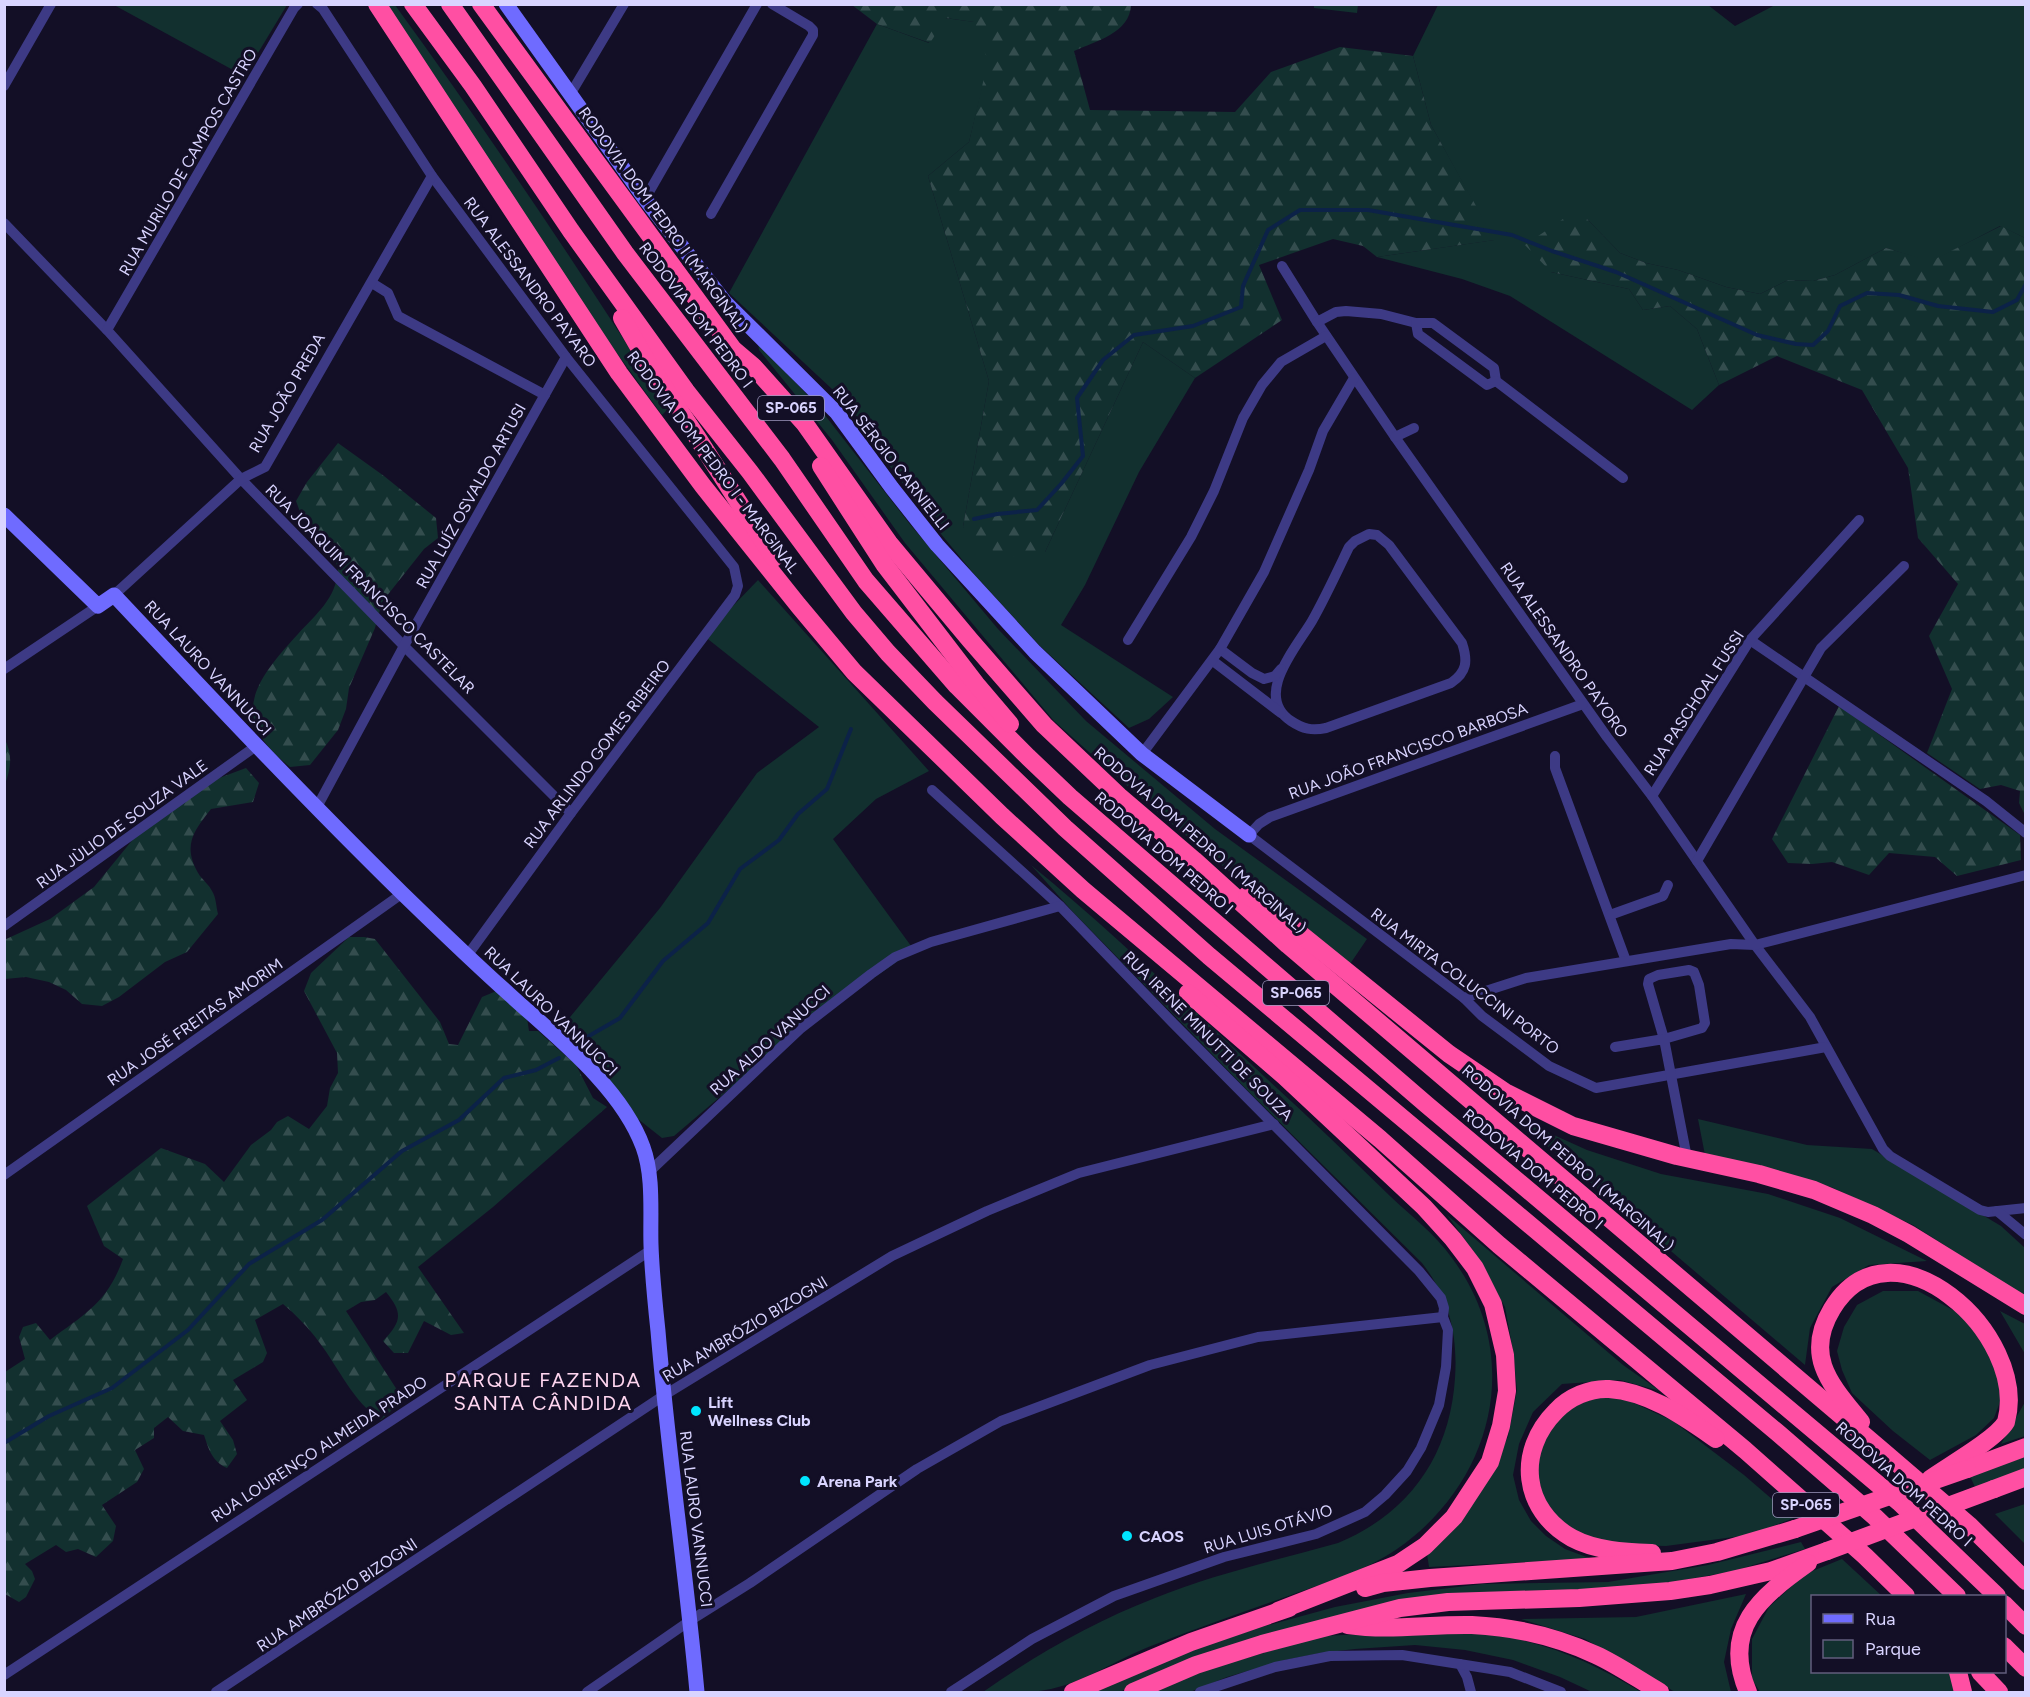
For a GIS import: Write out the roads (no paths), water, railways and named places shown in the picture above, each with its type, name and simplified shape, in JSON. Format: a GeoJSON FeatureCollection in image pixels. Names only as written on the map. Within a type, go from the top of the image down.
{"type":"FeatureCollection","features":[{"type":"Feature","properties":{"kind":"highway","name":"RODOVIA DOM PEDRO I - MARGINAL"},"geometry":{"type":"LineString","coordinates":[[377,4],[619,373],[798,605],[854,672],[994,808],[1083,890]]}},
{"type":"Feature","properties":{"kind":"highway","name":"SP-065"},"geometry":{"type":"LineString","coordinates":[[413,4],[686,391],[750,472],[854,613],[888,653],[987,755],[1209,956],[1778,1433],[1875,1517],[1956,1595]]}},
{"type":"Feature","properties":{"kind":"highway","name":"RODOVIA DOM PEDRO I"},"geometry":{"type":"LineString","coordinates":[[450,4],[632,262],[782,459],[866,581],[957,686],[1070,797],[1427,1105],[1899,1502],[1996,1595]]}},
{"type":"Feature","properties":{"kind":"highway","name":"RODOVIA DOM PEDRO I (MARGINAL)"},"geometry":{"type":"LineString","coordinates":[[481,4],[733,349],[753,366],[805,424],[889,543],[969,640],[1044,725],[1119,796],[1288,945],[1884,1452],[1968,1525],[2025,1581]]}},
{"type":"Feature","properties":{"kind":"highway"},"geometry":{"type":"LineString","coordinates":[[571,231],[648,363],[780,567],[854,672]]}},
{"type":"Feature","properties":{"kind":"highway"},"geometry":{"type":"LineString","coordinates":[[733,349],[807,445],[884,564],[976,684],[1070,797]]}},
{"type":"Feature","properties":{"kind":"highway"},"geometry":{"type":"LineString","coordinates":[[1194,860],[1272,911],[1449,1054],[1505,1092],[1573,1126],[1803,1187],[1873,1215],[1909,1234],[2025,1306]]}},
{"type":"Feature","properties":{"kind":"highway"},"geometry":{"type":"LineString","coordinates":[[1073,1692],[1174,1648],[1278,1611],[1398,1564],[1425,1546],[1454,1517],[1490,1462],[1508,1391],[1505,1355],[1493,1304],[1475,1268],[1424,1207],[1284,1076],[1166,974],[1083,890]]}},
{"type":"Feature","properties":{"kind":"highway","name":"SP-065"},"geometry":{"type":"LineString","coordinates":[[1083,890],[1380,1139],[1516,1260],[1745,1450],[1865,1556],[1905,1595]]}},
{"type":"Feature","properties":{"kind":"highway"},"geometry":{"type":"LineString","coordinates":[[1884,1452],[1828,1379],[1821,1359],[1821,1337],[1826,1319],[1839,1299],[1853,1285],[1871,1275],[1911,1273],[1930,1278],[1947,1287],[1967,1299],[1985,1315],[2012,1350],[2017,1371],[2012,1411],[2005,1425],[1991,1438],[1926,1482]]}},
{"type":"Feature","properties":{"kind":"highway"},"geometry":{"type":"LineString","coordinates":[[1745,1450],[1727,1447],[1683,1416],[1653,1400],[1627,1392],[1608,1389],[1593,1390],[1568,1400],[1547,1419],[1536,1438],[1531,1455],[1529,1478],[1542,1514],[1556,1528],[1573,1539],[1590,1545],[1623,1552],[1665,1553],[1762,1540]]}},
{"type":"Feature","properties":{"kind":"highway"},"geometry":{"type":"LineString","coordinates":[[1278,1611],[1383,1583],[1672,1561],[1795,1530],[2025,1447]]}},
{"type":"Feature","properties":{"kind":"highway"},"geometry":{"type":"LineString","coordinates":[[1133,1692],[1196,1665],[1262,1644],[1400,1608],[1448,1602],[1588,1598],[1670,1591],[1710,1585],[1770,1571],[2025,1477]]}},
{"type":"Feature","properties":{"kind":"highway"},"geometry":{"type":"LineString","coordinates":[[1994,1489],[2025,1485]]}},
{"type":"Feature","properties":{"kind":"highway"},"geometry":{"type":"LineString","coordinates":[[1968,1525],[2010,1551],[2025,1566]]}},
{"type":"Feature","properties":{"kind":"highway"},"geometry":{"type":"LineString","coordinates":[[1748,1692],[1742,1678],[1739,1655],[1747,1621],[1759,1602],[1806,1564],[1827,1551]]}},
{"type":"Feature","properties":{"kind":"highway"},"geometry":{"type":"LineString","coordinates":[[2006,1606],[2025,1626]]}},
{"type":"Feature","properties":{"kind":"highway"},"geometry":{"type":"LineString","coordinates":[[1337,1624],[1371,1628],[1471,1625],[1512,1629],[1561,1641],[1598,1656],[1660,1692]]}},
{"type":"Feature","properties":{"kind":"highway"},"geometry":{"type":"LineString","coordinates":[[2006,1648],[2025,1668]]}},
{"type":"Feature","properties":{"kind":"highway"},"geometry":{"type":"LineString","coordinates":[[1958,1673],[1963,1692]]}},
{"type":"Feature","properties":{"kind":"highway"},"geometry":{"type":"LineString","coordinates":[[1982,1673],[2000,1692]]}},
{"type":"Feature","properties":{"kind":"street"},"geometry":{"type":"LineString","coordinates":[[4,86],[51,4]]}},
{"type":"Feature","properties":{"kind":"street","name":"RUA ALESSANDRO PAYARO"},"geometry":{"type":"LineString","coordinates":[[317,4],[432,176],[566,357],[734,567]]}},
{"type":"Feature","properties":{"kind":"street","name":"RUA SÉRGIO CARNIELLI"},"geometry":{"type":"LineString","coordinates":[[506,4],[645,200],[725,302],[837,413],[937,545],[1035,652],[1142,754],[1249,835]]}},
{"type":"Feature","properties":{"kind":"street"},"geometry":{"type":"LineString","coordinates":[[571,93],[624,4]]}},
{"type":"Feature","properties":{"kind":"street"},"geometry":{"type":"LineString","coordinates":[[645,200],[757,4]]}},
{"type":"Feature","properties":{"kind":"street"},"geometry":{"type":"LineString","coordinates":[[711,214],[813,35],[813,30],[809,26],[772,4]]}},
{"type":"Feature","properties":{"kind":"street","name":"RUA MURILO DE CAMPOS CASTRO"},"geometry":{"type":"LineString","coordinates":[[107,330],[296,6]]}},
{"type":"Feature","properties":{"kind":"street","name":"RUA JOÃO PREDA"},"geometry":{"type":"LineString","coordinates":[[4,669],[114,595],[241,479],[265,467],[432,176]]}},
{"type":"Feature","properties":{"kind":"street","name":"RUA JOAQUIM FRANCISCO CASTELAR"},"geometry":{"type":"LineString","coordinates":[[4,223],[107,330],[241,479],[571,813]]}},
{"type":"Feature","properties":{"kind":"street","name":"RUA ALESSANDRO PAYORO"},"geometry":{"type":"LineString","coordinates":[[1282,266],[1326,336],[1395,437],[1583,704],[1652,796],[1755,945],[1810,1017],[1886,1153],[1980,1210],[1997,1211]]}},
{"type":"Feature","properties":{"kind":"street"},"geometry":{"type":"LineString","coordinates":[[372,283],[388,293],[398,316],[545,395]]}},
{"type":"Feature","properties":{"kind":"street"},"geometry":{"type":"LineString","coordinates":[[1317,322],[1336,312],[1347,311],[1381,314],[1416,323],[1433,323],[1494,368],[1496,381],[1623,478]]}},
{"type":"Feature","properties":{"kind":"street"},"geometry":{"type":"LineString","coordinates":[[1416,323],[1418,334],[1487,385],[1496,381]]}},
{"type":"Feature","properties":{"kind":"street"},"geometry":{"type":"LineString","coordinates":[[1128,640],[1191,537],[1214,491],[1243,418],[1262,385],[1281,363],[1326,336]]}},
{"type":"Feature","properties":{"kind":"street","name":"RUA LUÍZ OSVALDO ARTUSI"},"geometry":{"type":"LineString","coordinates":[[316,807],[566,357]]}},
{"type":"Feature","properties":{"kind":"street"},"geometry":{"type":"LineString","coordinates":[[1142,754],[1213,661],[1264,572],[1309,471],[1323,431],[1354,378]]}},
{"type":"Feature","properties":{"kind":"street"},"geometry":{"type":"LineString","coordinates":[[1395,437],[1414,428]]}},
{"type":"Feature","properties":{"kind":"street"},"geometry":{"type":"LineString","coordinates":[[4,515],[99,606]]}},
{"type":"Feature","properties":{"kind":"street","name":"RUA PASCHOAL FUSSI"},"geometry":{"type":"LineString","coordinates":[[1652,796],[1750,640],[1859,520]]}},
{"type":"Feature","properties":{"kind":"street"},"geometry":{"type":"LineString","coordinates":[[1213,661],[1299,727],[1312,730],[1326,728],[1451,683],[1459,678],[1465,669],[1467,660],[1461,643],[1389,545],[1377,535],[1369,534],[1349,547],[1312,620],[1282,669],[1277,683],[1276,696],[1281,713]]}},
{"type":"Feature","properties":{"kind":"street"},"geometry":{"type":"LineString","coordinates":[[1697,861],[1821,648],[1904,566]]}},
{"type":"Feature","properties":{"kind":"street","name":"RUA ARLINDO GOMES RIBEIRO"},"geometry":{"type":"LineString","coordinates":[[467,956],[735,595],[738,586],[734,567]]}},
{"type":"Feature","properties":{"kind":"street","name":"RUA LAURO VANNUCCI"},"geometry":{"type":"LineString","coordinates":[[114,595],[316,807],[467,956],[550,1031],[606,1086],[623,1109],[643,1147],[649,1172],[651,1250],[663,1396],[691,1620],[697,1692]]}},
{"type":"Feature","properties":{"kind":"street"},"geometry":{"type":"LineString","coordinates":[[1750,640],[1986,801],[2025,833]]}},
{"type":"Feature","properties":{"kind":"street"},"geometry":{"type":"LineString","coordinates":[[1220,650],[1264,679],[1275,676],[1282,669]]}},
{"type":"Feature","properties":{"kind":"street","name":"RUA JOÃO FRANCISCO BARBOSA"},"geometry":{"type":"LineString","coordinates":[[1249,835],[1259,824],[1270,817],[1583,704]]}},
{"type":"Feature","properties":{"kind":"street","name":"RUA JÙLIO DE SOUZA VALE"},"geometry":{"type":"LineString","coordinates":[[4,926],[256,746]]}},
{"type":"Feature","properties":{"kind":"street"},"geometry":{"type":"LineString","coordinates":[[1555,756],[1555,768],[1626,961]]}},
{"type":"Feature","properties":{"kind":"street","name":"RUA IRENE MINUTTI DE SOUZA"},"geometry":{"type":"LineString","coordinates":[[932,790],[1060,906],[1419,1271],[1441,1298],[1444,1308],[1443,1317]]}},
{"type":"Feature","properties":{"kind":"street","name":"RUA MIRTA COLUCCINI PORTO"},"geometry":{"type":"LineString","coordinates":[[1249,835],[1464,998],[1482,1016],[1520,1045],[1549,1066],[1587,1085],[1604,1088],[1826,1047]]}},
{"type":"Feature","properties":{"kind":"street"},"geometry":{"type":"LineString","coordinates":[[1464,998],[1526,978],[1731,944],[1755,945],[2025,875]]}},
{"type":"Feature","properties":{"kind":"street"},"geometry":{"type":"LineString","coordinates":[[1610,915],[1663,896],[1668,885]]}},
{"type":"Feature","properties":{"kind":"street","name":"RUA JOSÉ FREITAS AMORIM"},"geometry":{"type":"LineString","coordinates":[[4,1175],[403,893]]}},
{"type":"Feature","properties":{"kind":"street","name":"RUA ALDO VANUCCI"},"geometry":{"type":"LineString","coordinates":[[649,1172],[800,1029],[895,957],[932,942],[1060,906]]}},
{"type":"Feature","properties":{"kind":"street"},"geometry":{"type":"LineString","coordinates":[[1615,1047],[1664,1039],[1702,1029],[1705,1023],[1699,985],[1694,972],[1689,970],[1658,975],[1649,979],[1648,984],[1664,1039],[1687,1158]]}},
{"type":"Feature","properties":{"kind":"street","name":"RUA AMBRÓZIO BIZOGNI"},"geometry":{"type":"LineString","coordinates":[[216,1692],[663,1396],[892,1256],[987,1210],[1079,1173],[1274,1124]]}},
{"type":"Feature","properties":{"kind":"street"},"geometry":{"type":"LineString","coordinates":[[1997,1211],[2025,1208]]}},
{"type":"Feature","properties":{"kind":"street"},"geometry":{"type":"LineString","coordinates":[[1997,1211],[2025,1235]]}},
{"type":"Feature","properties":{"kind":"street","name":"RUA LOURENÇO ALMEIDA PRADO"},"geometry":{"type":"LineString","coordinates":[[4,1675],[651,1250]]}},
{"type":"Feature","properties":{"kind":"street"},"geometry":{"type":"LineString","coordinates":[[587,1692],[917,1469],[1001,1422],[1056,1399],[1150,1365],[1258,1337],[1443,1317]]}},
{"type":"Feature","properties":{"kind":"street","name":"RUA LUIS OTÁVIO"},"geometry":{"type":"LineString","coordinates":[[951,1692],[1032,1639],[1114,1596],[1224,1557],[1316,1534],[1365,1512],[1407,1472],[1421,1449],[1439,1405],[1446,1367],[1448,1330],[1443,1317]]}},
{"type":"Feature","properties":{"kind":"street"},"geometry":{"type":"LineString","coordinates":[[1200,1692],[1275,1667],[1330,1656],[1402,1655],[1510,1672],[1561,1692]]}},
{"type":"Feature","properties":{"kind":"street"},"geometry":{"type":"LineString","coordinates":[[1460,1664],[1471,1692]]}},
{"type":"Feature","properties":{"kind":"waterway"},"geometry":{"type":"LineString","coordinates":[[974,519],[1037,510],[1083,456],[1077,398],[1103,360],[1134,335],[1193,326],[1241,307],[1243,286],[1268,230],[1300,210],[1368,210],[1512,235],[1616,272],[1757,335],[1796,344],[1813,345],[1828,331],[1840,306],[1867,293],[1899,295],[1938,306],[1993,312],[2017,300],[2026,284]]}},
{"type":"Feature","properties":{"kind":"waterway"},"geometry":{"type":"LineString","coordinates":[[575,1044],[620,1018],[663,961],[708,923],[740,869],[779,840],[798,814],[827,789],[851,729]]}},
{"type":"Feature","properties":{"kind":"waterway"},"geometry":{"type":"LineString","coordinates":[[4,1443],[49,1416],[112,1388],[188,1330],[249,1264],[322,1220],[402,1151],[459,1120],[504,1078],[536,1070],[559,1058]]}},
{"type":"Feature","properties":{"kind":"place","name":"Lift Wellness Club"},"geometry":{"type":"Point","coordinates":[696,1411]}},
{"type":"Feature","properties":{"kind":"place","name":"Arena Park"},"geometry":{"type":"Point","coordinates":[805,1481]}},
{"type":"Feature","properties":{"kind":"place","name":"CAOS"},"geometry":{"type":"Point","coordinates":[1127,1536]}},
{"type":"Feature","properties":{"kind":"district","name":"PARQUE FAZENDA SANTA CÂNDIDA"},"geometry":{"type":"Point","coordinates":[543,1392]}}]}
